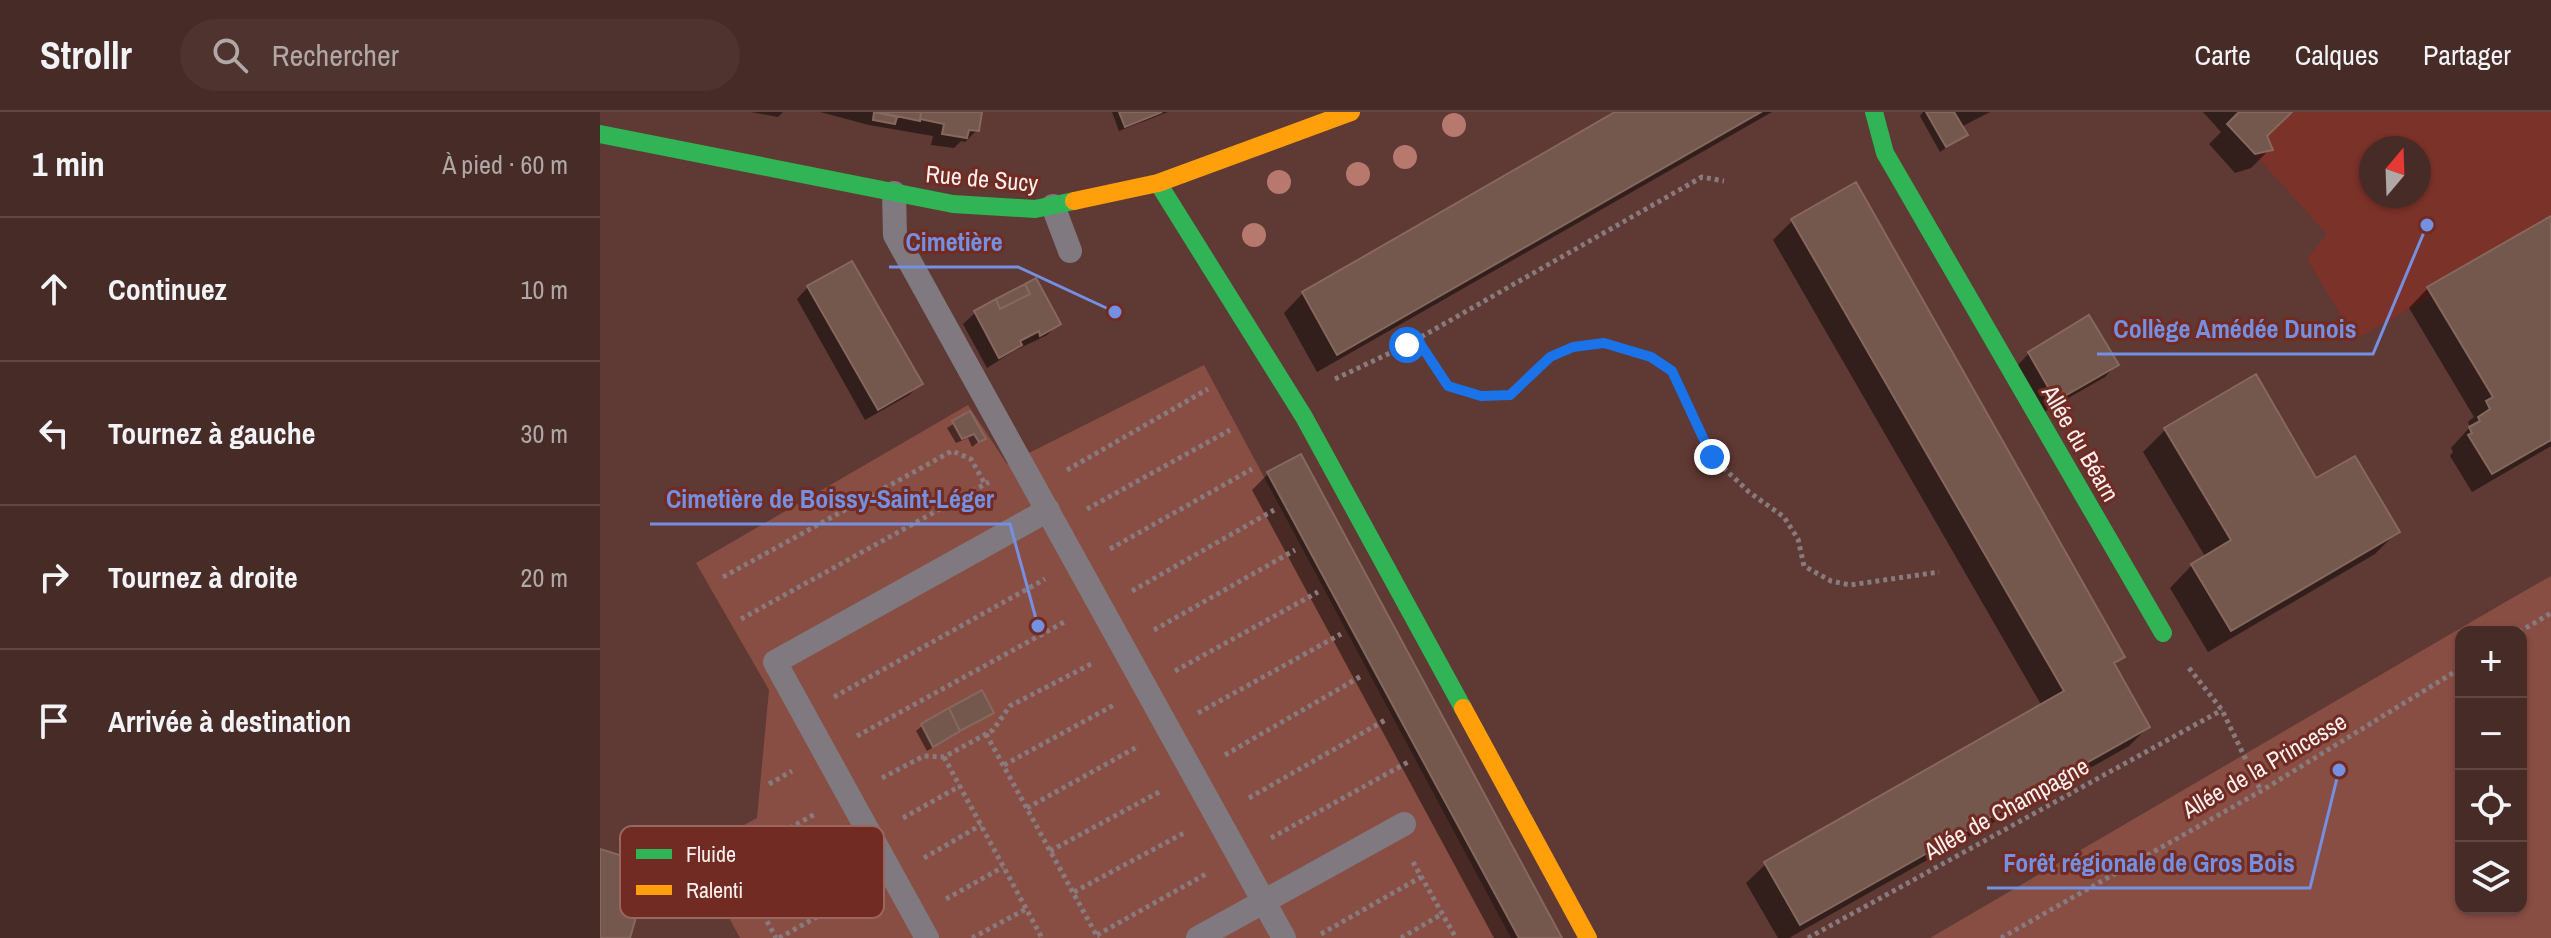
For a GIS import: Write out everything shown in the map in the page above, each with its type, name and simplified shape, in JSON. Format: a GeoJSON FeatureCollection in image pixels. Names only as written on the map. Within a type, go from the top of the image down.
{"type":"FeatureCollection","features":[{"type":"Feature","properties":{"kind":"street","name":"Rue de Sucy"},"geometry":{"type":"LineString","coordinates":[[600,134],[953,204],[1035,209],[1158,183],[1351,112]]}},
{"type":"Feature","properties":{"kind":"street","name":"Allée du Béarn"},"geometry":{"type":"LineString","coordinates":[[1874,112],[1885,153],[2163,633]]}},
{"type":"Feature","properties":{"kind":"street"},"geometry":{"type":"LineString","coordinates":[[1158,183],[1304,417],[1588,938]]}},
{"type":"Feature","properties":{"kind":"lane"},"geometry":{"type":"LineString","coordinates":[[894,193],[895,235],[1284,938]]}},
{"type":"Feature","properties":{"kind":"lane"},"geometry":{"type":"LineString","coordinates":[[1053,206],[1070,251]]}},
{"type":"Feature","properties":{"kind":"lane"},"geometry":{"type":"LineString","coordinates":[[865,826],[775,662],[1052,518]]}},
{"type":"Feature","properties":{"kind":"lane"},"geometry":{"type":"LineString","coordinates":[[1198,938],[1399,827]]}},
{"type":"Feature","properties":{"kind":"lane"},"geometry":{"type":"LineString","coordinates":[[884,860],[927,938]]}},
{"type":"Feature","properties":{"kind":"path"},"geometry":{"type":"LineString","coordinates":[[1283,383],[1334,379],[1417,339],[1702,177],[1724,181]]}},
{"type":"Feature","properties":{"kind":"path"},"geometry":{"type":"LineString","coordinates":[[1417,339],[1448,386],[1481,396],[1510,395],[1550,357],[1573,347],[1604,343],[1651,357],[1672,371],[1712,457],[1749,492],[1784,517],[1798,539],[1804,566],[1831,581],[1850,585],[1939,572]]}},
{"type":"Feature","properties":{"kind":"path"},"geometry":{"type":"LineString","coordinates":[[1035,488],[1208,389]]}},
{"type":"Feature","properties":{"kind":"path"},"geometry":{"type":"LineString","coordinates":[[1052,518],[1230,430]]}},
{"type":"Feature","properties":{"kind":"path"},"geometry":{"type":"LineString","coordinates":[[723,577],[952,451],[971,459],[985,484]]}},
{"type":"Feature","properties":{"kind":"path"},"geometry":{"type":"LineString","coordinates":[[741,619],[1022,463]]}},
{"type":"Feature","properties":{"kind":"path"},"geometry":{"type":"LineString","coordinates":[[804,714],[1252,469]]}},
{"type":"Feature","properties":{"kind":"path"},"geometry":{"type":"LineString","coordinates":[[769,784],[1274,510]]}},
{"type":"Feature","properties":{"kind":"path"},"geometry":{"type":"LineString","coordinates":[[794,826],[924,756],[944,757],[986,734],[993,730],[1010,706],[1124,647],[1295,550]]}},
{"type":"Feature","properties":{"kind":"path"},"geometry":{"type":"LineString","coordinates":[[2527,627],[2551,613]]}},
{"type":"Feature","properties":{"kind":"path"},"geometry":{"type":"LineString","coordinates":[[2163,633],[2222,710],[2261,791]]}},
{"type":"Feature","properties":{"kind":"path","name":"Allée de la Princesse"},"geometry":{"type":"LineString","coordinates":[[2001,938],[2261,791],[2455,672]]}},
{"type":"Feature","properties":{"kind":"path","name":"Allée de Champagne"},"geometry":{"type":"LineString","coordinates":[[1808,938],[2222,710]]}},
{"type":"Feature","properties":{"kind":"path"},"geometry":{"type":"LineString","coordinates":[[986,734],[1098,938]]}},
{"type":"Feature","properties":{"kind":"path"},"geometry":{"type":"LineString","coordinates":[[944,757],[1042,938]]}},
{"type":"Feature","properties":{"kind":"path"},"geometry":{"type":"LineString","coordinates":[[1399,827],[1421,877],[1455,938]]}},
{"type":"Feature","properties":{"kind":"path"},"geometry":{"type":"LineString","coordinates":[[1313,938],[1421,877]]}},
{"type":"Feature","properties":{"kind":"path"},"geometry":{"type":"LineString","coordinates":[[972,938],[1026,909]]}},
{"type":"Feature","properties":{"kind":"path"},"geometry":{"type":"LineString","coordinates":[[1401,938],[1442,914]]}},
{"type":"Feature","properties":{"kind":"path"},"geometry":{"type":"LineString","coordinates":[[765,918],[776,938]]}},
{"type":"Feature","properties":{"kind":"shaded area"},"geometry":{"type":"Polygon","coordinates":[[[2239,112],[2551,112],[2551,216],[2428,286],[2433,296],[2355,339],[2307,259],[2327,234],[2227,124],[2239,112]]]}},
{"type":"Feature","properties":{"kind":"shaded area"},"geometry":{"type":"Polygon","coordinates":[[[1204,365],[1511,938],[740,938],[729,918],[884,918],[884,826],[742,826],[757,818],[769,690],[696,563],[968,405],[1007,464],[1204,365]]]}},
{"type":"Feature","properties":{"kind":"shaded area"},"geometry":{"type":"Polygon","coordinates":[[[2551,576],[2551,938],[1930,938],[2455,632],[2455,914],[2527,914],[2527,626],[2465,626],[2551,576]]]}},
{"type":"Feature","properties":{"kind":"building"},"geometry":{"type":"Polygon","coordinates":[[[874,112],[897,117],[895,124],[873,120],[874,112]]]}},
{"type":"Feature","properties":{"kind":"building"},"geometry":{"type":"Polygon","coordinates":[[[877,112],[921,112],[920,121],[877,112]]]}},
{"type":"Feature","properties":{"kind":"building"},"geometry":{"type":"Polygon","coordinates":[[[921,112],[982,112],[979,131],[969,130],[967,138],[942,134],[944,124],[920,119],[921,112]]]}},
{"type":"Feature","properties":{"kind":"building"},"geometry":{"type":"Polygon","coordinates":[[[1119,112],[1162,112],[1125,127],[1119,112]]]}},
{"type":"Feature","properties":{"kind":"building"},"geometry":{"type":"Polygon","coordinates":[[[1615,112],[1761,112],[1337,355],[1302,292],[1615,112]]]}},
{"type":"Feature","properties":{"kind":"building"},"geometry":{"type":"Polygon","coordinates":[[[1926,112],[1954,112],[1968,135],[1946,147],[1926,112]]]}},
{"type":"Feature","properties":{"kind":"building"},"geometry":{"type":"Polygon","coordinates":[[[2239,112],[2292,112],[2267,136],[2273,150],[2255,154],[2227,124],[2239,112]]]}},
{"type":"Feature","properties":{"kind":"building"},"geometry":{"type":"Polygon","coordinates":[[[1856,182],[2125,657],[2114,663],[2150,727],[1800,925],[1764,862],[2064,691],[1791,219],[1856,182]]]}},
{"type":"Feature","properties":{"kind":"building"},"geometry":{"type":"Polygon","coordinates":[[[2551,216],[2551,440],[2492,474],[2468,435],[2472,433],[2469,427],[2480,421],[2478,417],[2490,409],[2486,401],[2493,397],[2427,287],[2551,216]]]}},
{"type":"Feature","properties":{"kind":"building"},"geometry":{"type":"Polygon","coordinates":[[[852,261],[923,384],[878,410],[807,286],[852,261]]]}},
{"type":"Feature","properties":{"kind":"building"},"geometry":{"type":"Polygon","coordinates":[[[1036,278],[1061,324],[1040,336],[1039,331],[1020,341],[1022,345],[999,358],[974,311],[996,299],[1000,309],[1030,294],[1025,284],[1036,278]]]}},
{"type":"Feature","properties":{"kind":"building"},"geometry":{"type":"Polygon","coordinates":[[[1025,284],[1030,294],[1000,309],[996,299],[1025,284]]]}},
{"type":"Feature","properties":{"kind":"building"},"geometry":{"type":"Polygon","coordinates":[[[2089,315],[2119,365],[2056,401],[2028,352],[2089,315]]]}},
{"type":"Feature","properties":{"kind":"building"},"geometry":{"type":"Polygon","coordinates":[[[2256,374],[2316,478],[2355,456],[2400,532],[2231,631],[2191,564],[2231,540],[2164,428],[2256,374]]]}},
{"type":"Feature","properties":{"kind":"building"},"geometry":{"type":"Polygon","coordinates":[[[970,411],[986,439],[979,442],[974,434],[962,439],[952,421],[970,411]]]}},
{"type":"Feature","properties":{"kind":"building"},"geometry":{"type":"Polygon","coordinates":[[[1301,454],[1562,938],[1519,938],[1398,715],[1267,472],[1301,454]]]}},
{"type":"Feature","properties":{"kind":"building"},"geometry":{"type":"Polygon","coordinates":[[[982,690],[994,713],[960,731],[949,708],[982,690]]]}},
{"type":"Feature","properties":{"kind":"building"},"geometry":{"type":"Polygon","coordinates":[[[949,708],[960,731],[933,747],[921,724],[949,708]]]}},
{"type":"Feature","properties":{"kind":"building"},"geometry":{"type":"Polygon","coordinates":[[[600,849],[620,855],[620,918],[636,918],[630,938],[600,938],[600,849]]]}},
{"type":"Feature","properties":{"kind":"traffic: fast"},"geometry":{"type":"LineString","coordinates":[[1874,112],[1885,153],[2163,633]]}},
{"type":"Feature","properties":{"kind":"traffic: fast"},"geometry":{"type":"LineString","coordinates":[[600,134],[953,204],[1035,209],[1074,201]]}},
{"type":"Feature","properties":{"kind":"traffic: fast"},"geometry":{"type":"LineString","coordinates":[[1158,183],[1304,417],[1463,708]]}},
{"type":"Feature","properties":{"kind":"traffic: slow"},"geometry":{"type":"LineString","coordinates":[[1074,201],[1158,183],[1351,112]]}},
{"type":"Feature","properties":{"kind":"traffic: slow"},"geometry":{"type":"LineString","coordinates":[[1463,708],[1588,938]]}},
{"type":"Feature","properties":{"kind":"place","name":"Collège Amédée Dunois"},"geometry":{"type":"Point","coordinates":[2427,225]}},
{"type":"Feature","properties":{"kind":"place","name":"Cimetière"},"geometry":{"type":"Point","coordinates":[1115,312]}},
{"type":"Feature","properties":{"kind":"place","name":"Cimetière de Boissy-Saint-Léger"},"geometry":{"type":"Point","coordinates":[1038,626]}},
{"type":"Feature","properties":{"kind":"place","name":"Forêt régionale de Gros Bois"},"geometry":{"type":"Point","coordinates":[2339,770]}},
{"type":"Feature","properties":{"kind":"route"},"geometry":{"type":"LineString","coordinates":[[1407,345],[1417,339],[1448,386],[1481,396],[1510,395],[1550,357],[1573,347],[1604,343],[1651,357],[1672,371],[1712,457]]}}]}
